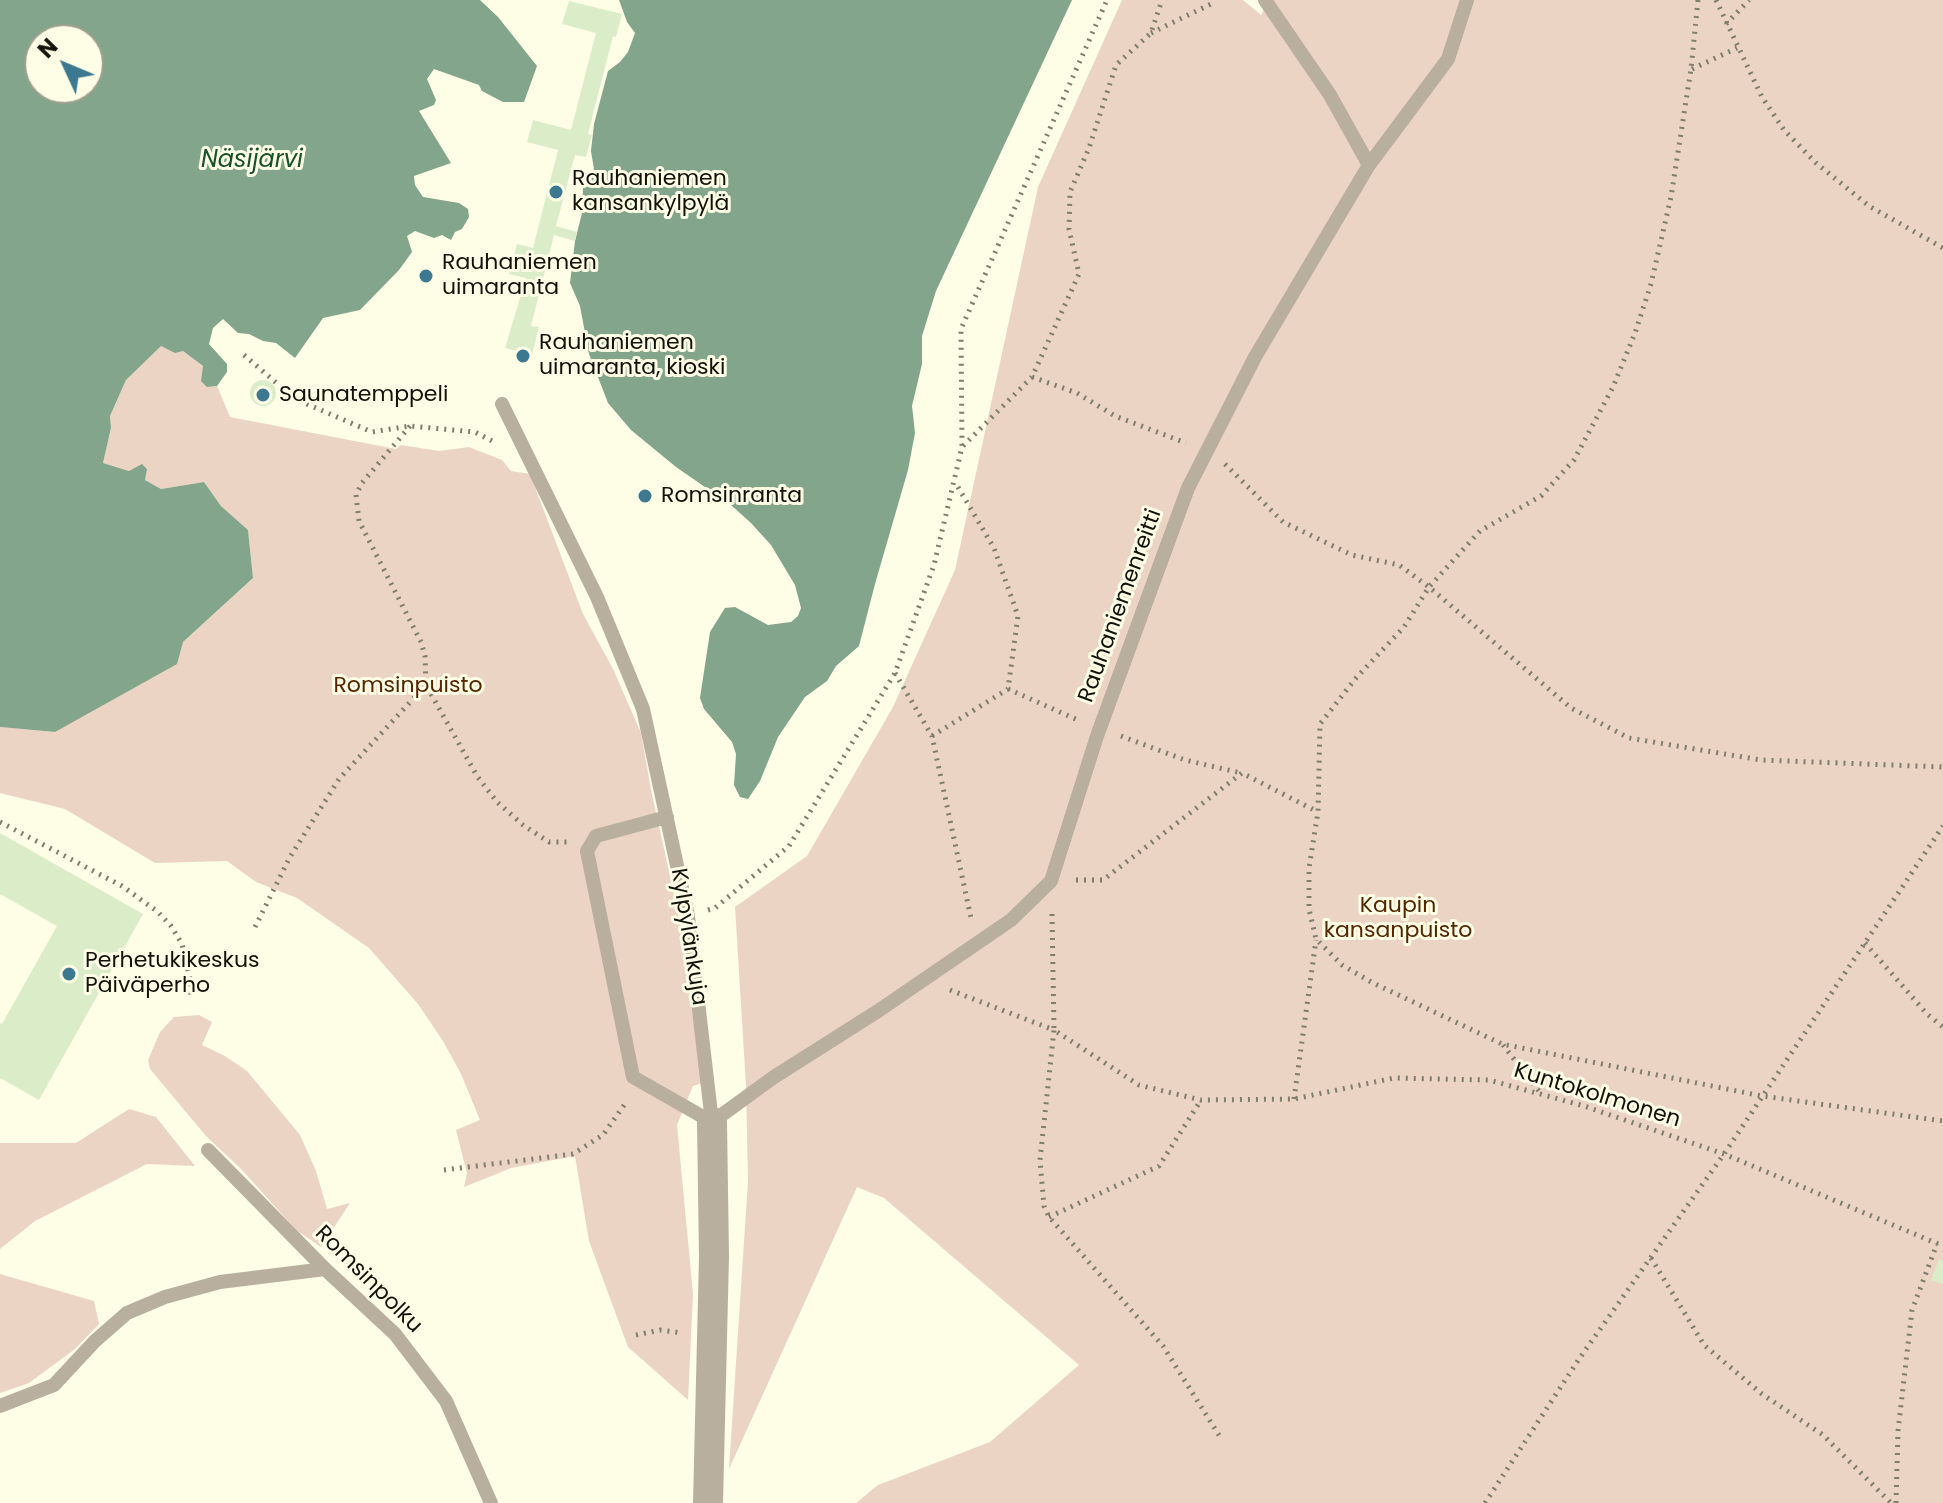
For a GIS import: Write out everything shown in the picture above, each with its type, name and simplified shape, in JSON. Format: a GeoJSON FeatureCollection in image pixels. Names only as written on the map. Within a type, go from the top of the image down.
{"type":"FeatureCollection","features":[{"type":"Feature","properties":{"kind":"street","name":"Kylpylänkuja"},"geometry":{"type":"LineString","coordinates":[[708,1503],[712,1122]]}},
{"type":"Feature","properties":{"kind":"lane"},"geometry":{"type":"LineString","coordinates":[[1265,0],[1330,95],[1369,165]]}},
{"type":"Feature","properties":{"kind":"lane","name":"Rauhaniemenreitti"},"geometry":{"type":"LineString","coordinates":[[712,1122],[774,1077],[878,1011],[1011,920],[1051,881],[1105,713],[1188,488],[1255,357],[1369,165],[1448,59],[1467,0]]}},
{"type":"Feature","properties":{"kind":"lane","name":"Kylpylänkuja"},"geometry":{"type":"LineString","coordinates":[[502,404],[597,597],[643,709],[688,916],[712,1122]]}},
{"type":"Feature","properties":{"kind":"lane"},"geometry":{"type":"LineString","coordinates":[[667,817],[596,836],[587,851],[633,1077],[712,1122]]}},
{"type":"Feature","properties":{"kind":"lane","name":"Romsinpolku"},"geometry":{"type":"LineString","coordinates":[[208,1150],[325,1269],[395,1334],[446,1401],[491,1503]]}},
{"type":"Feature","properties":{"kind":"lane"},"geometry":{"type":"LineString","coordinates":[[0,1406],[54,1385],[95,1341],[127,1313],[165,1297],[220,1282],[325,1269]]}},
{"type":"Feature","properties":{"kind":"path"},"geometry":{"type":"LineString","coordinates":[[688,916],[715,908],[789,846],[895,673],[934,565],[962,447],[961,329],[1107,0]]}},
{"type":"Feature","properties":{"kind":"path"},"geometry":{"type":"LineString","coordinates":[[1151,33],[1162,0]]}},
{"type":"Feature","properties":{"kind":"path"},"geometry":{"type":"LineString","coordinates":[[962,447],[1032,377],[1079,274],[1069,229],[1070,192],[1089,148],[1116,65],[1151,33],[1211,4],[1212,0]]}},
{"type":"Feature","properties":{"kind":"path"},"geometry":{"type":"LineString","coordinates":[[1294,1099],[1316,939],[1309,909],[1309,868],[1318,812],[1320,724],[1356,678],[1404,627],[1429,587],[1480,531],[1541,496],[1574,460],[1613,387],[1651,284],[1671,197],[1691,69],[1698,0]]}},
{"type":"Feature","properties":{"kind":"path"},"geometry":{"type":"LineString","coordinates":[[1716,0],[1762,97],[1784,130],[1816,163],[1869,206],[1943,248]]}},
{"type":"Feature","properties":{"kind":"path"},"geometry":{"type":"LineString","coordinates":[[1726,24],[1749,0]]}},
{"type":"Feature","properties":{"kind":"path"},"geometry":{"type":"LineString","coordinates":[[1691,69],[1737,48]]}},
{"type":"Feature","properties":{"kind":"path"},"geometry":{"type":"LineString","coordinates":[[244,355],[295,399],[372,432],[410,426],[475,432],[530,462]]}},
{"type":"Feature","properties":{"kind":"path"},"geometry":{"type":"LineString","coordinates":[[1032,377],[1077,393],[1115,416],[1171,438],[1210,449],[1283,522],[1352,555],[1399,565],[1571,708],[1629,738],[1761,760],[1943,767]]}},
{"type":"Feature","properties":{"kind":"path"},"geometry":{"type":"LineString","coordinates":[[410,426],[362,483],[356,495],[356,507],[359,521],[421,642],[426,685],[477,776],[497,802],[549,842],[592,842]]}},
{"type":"Feature","properties":{"kind":"path"},"geometry":{"type":"LineString","coordinates":[[932,736],[1008,689],[1018,616],[994,548],[954,482]]}},
{"type":"Feature","properties":{"kind":"path"},"geometry":{"type":"LineString","coordinates":[[895,673],[932,736],[977,943]]}},
{"type":"Feature","properties":{"kind":"path"},"geometry":{"type":"LineString","coordinates":[[255,927],[290,857],[339,779],[426,685]]}},
{"type":"Feature","properties":{"kind":"path"},"geometry":{"type":"LineString","coordinates":[[1222,1440],[1163,1346],[1049,1217],[1044,1206],[1040,1160],[1054,1030],[1051,881],[1103,880],[1242,773],[1318,812]]}},
{"type":"Feature","properties":{"kind":"path"},"geometry":{"type":"LineString","coordinates":[[0,822],[122,886],[158,912],[182,944],[191,999]]}},
{"type":"Feature","properties":{"kind":"path"},"geometry":{"type":"LineString","coordinates":[[1485,1503],[1579,1359],[1724,1154],[1943,826]]}},
{"type":"Feature","properties":{"kind":"path"},"geometry":{"type":"LineString","coordinates":[[1316,939],[1342,965],[1373,983],[1502,1044],[1762,1096],[1943,1121]]}},
{"type":"Feature","properties":{"kind":"path"},"geometry":{"type":"LineString","coordinates":[[1865,943],[1927,1014],[1943,1027]]}},
{"type":"Feature","properties":{"kind":"path","name":"Kuntokolmonen"},"geometry":{"type":"LineString","coordinates":[[923,979],[1054,1030],[1139,1085],[1201,1100],[1294,1099],[1394,1078],[1489,1080],[1539,1092],[1724,1154],[1940,1245]]}},
{"type":"Feature","properties":{"kind":"path"},"geometry":{"type":"LineString","coordinates":[[1502,1044],[1539,1092]]}},
{"type":"Feature","properties":{"kind":"path"},"geometry":{"type":"LineString","coordinates":[[444,1170],[573,1154],[603,1135],[641,1080]]}},
{"type":"Feature","properties":{"kind":"path"},"geometry":{"type":"LineString","coordinates":[[1049,1217],[1159,1166],[1201,1100]]}},
{"type":"Feature","properties":{"kind":"path"},"geometry":{"type":"LineString","coordinates":[[1933,1118],[1943,1111]]}},
{"type":"Feature","properties":{"kind":"path"},"geometry":{"type":"LineString","coordinates":[[1894,1503],[1898,1431],[1912,1310],[1940,1245]]}},
{"type":"Feature","properties":{"kind":"path"},"geometry":{"type":"LineString","coordinates":[[1651,1258],[1704,1345],[1762,1394],[1823,1435],[1894,1503]]}},
{"type":"Feature","properties":{"kind":"path"},"geometry":{"type":"LineString","coordinates":[[636,1335],[660,1330],[712,1336]]}},
{"type":"Feature","properties":{"kind":"green space","name":"Kaupin kansanpuisto"},"geometry":{"type":"Polygon","coordinates":[[[1122,0],[1243,0],[1261,15],[1269,0],[1943,0],[1943,1503],[856,1503],[878,1485],[990,1442],[1079,1365],[884,1198],[857,1187],[729,1469],[748,1181],[746,1086],[735,907],[807,856],[893,707],[955,570],[1038,187],[1122,0]]]}},
{"type":"Feature","properties":{"kind":"green space","name":"Romsinpuisto"},"geometry":{"type":"Polygon","coordinates":[[[161,345],[183,351],[203,366],[207,387],[217,386],[230,417],[396,449],[401,445],[439,451],[469,447],[502,460],[511,471],[530,474],[583,614],[613,669],[641,733],[679,917],[702,1083],[693,1086],[677,1125],[693,1294],[688,1400],[628,1347],[589,1241],[575,1156],[511,1168],[464,1187],[467,1173],[456,1130],[480,1120],[443,1041],[418,1004],[369,948],[297,898],[256,882],[227,861],[155,863],[65,809],[0,793],[0,727],[55,732],[183,642],[253,578],[248,530],[221,506],[204,482],[161,489],[129,471],[103,463],[111,428],[110,416],[126,380],[161,345]]]}},
{"type":"Feature","properties":{"kind":"green space"},"geometry":{"type":"Polygon","coordinates":[[[199,1015],[212,1022],[202,1045],[247,1071],[300,1135],[316,1171],[327,1209],[350,1203],[321,1247],[296,1230],[243,1171],[206,1136],[150,1069],[148,1060],[160,1032],[174,1017],[199,1015]]]}},
{"type":"Feature","properties":{"kind":"green space"},"geometry":{"type":"Polygon","coordinates":[[[129,1109],[156,1117],[195,1166],[147,1164],[35,1221],[0,1249],[0,1143],[76,1143],[129,1109]]]}},
{"type":"Feature","properties":{"kind":"green space"},"geometry":{"type":"Polygon","coordinates":[[[0,1274],[94,1301],[99,1324],[75,1349],[29,1383],[0,1393],[0,1274]]]}},
{"type":"Feature","properties":{"kind":"water","name":"Näsijärvi"},"geometry":{"type":"Polygon","coordinates":[[[0,0],[480,0],[498,17],[537,66],[524,102],[503,102],[482,91],[479,85],[434,69],[427,79],[436,100],[434,105],[419,111],[451,163],[414,176],[415,185],[423,197],[459,203],[468,209],[469,217],[462,229],[455,232],[451,240],[442,235],[434,238],[415,231],[407,236],[412,252],[399,270],[360,310],[323,318],[295,358],[276,343],[238,333],[223,319],[213,328],[209,344],[227,364],[227,372],[217,386],[207,387],[201,381],[203,366],[183,351],[175,353],[161,346],[126,380],[110,416],[111,428],[103,463],[129,471],[142,464],[147,469],[145,480],[161,489],[204,482],[221,506],[248,530],[253,578],[183,642],[177,664],[55,732],[0,727],[0,0]]]}},
{"type":"Feature","properties":{"kind":"water"},"geometry":{"type":"Polygon","coordinates":[[[619,0],[1072,0],[936,291],[922,336],[922,364],[912,406],[915,433],[908,470],[859,646],[836,666],[827,681],[805,697],[778,737],[760,781],[748,799],[740,797],[734,785],[736,754],[732,742],[704,709],[700,698],[710,632],[725,608],[735,607],[768,625],[791,622],[801,608],[795,585],[771,545],[751,523],[631,430],[608,403],[589,354],[580,306],[570,283],[582,213],[583,187],[594,169],[591,151],[594,124],[608,71],[628,52],[635,33],[619,0]]]}},
{"type":"Feature","properties":{"kind":"building","name":"Rauhaniemen kansankylpylä"},"geometry":{"type":"Polygon","coordinates":[[[569,1],[622,14],[616,37],[613,36],[588,134],[592,135],[586,157],[575,155],[556,226],[577,232],[575,241],[554,235],[531,326],[539,327],[532,355],[505,348],[526,278],[509,274],[517,244],[533,248],[558,150],[527,142],[533,120],[571,130],[596,33],[562,24],[569,1]]]}},
{"type":"Feature","properties":{"kind":"building","name":"Saunatemppeli"},"geometry":{"type":"Polygon","coordinates":[[[263,380],[272,384],[276,393],[272,402],[263,406],[254,402],[250,393],[254,384],[263,380]]]}},
{"type":"Feature","properties":{"kind":"building","name":"Perhetukikeskus Päiväperho"},"geometry":{"type":"Polygon","coordinates":[[[0,833],[143,914],[39,1100],[0,1078],[0,1023],[57,926],[0,894],[0,833]]]}},
{"type":"Feature","properties":{"kind":"building"},"geometry":{"type":"Polygon","coordinates":[[[1939,1259],[1943,1261],[1943,1284],[1931,1280],[1939,1259]]]}},
{"type":"Feature","properties":{"kind":"place","name":"Rauhaniemen kansankylpylä"},"geometry":{"type":"Point","coordinates":[556,192]}},
{"type":"Feature","properties":{"kind":"place","name":"Rauhaniemen uimaranta"},"geometry":{"type":"Point","coordinates":[426,276]}},
{"type":"Feature","properties":{"kind":"place","name":"Rauhaniemen uimaranta, kioski"},"geometry":{"type":"Point","coordinates":[523,356]}},
{"type":"Feature","properties":{"kind":"place","name":"Saunatemppeli"},"geometry":{"type":"Point","coordinates":[263,395]}},
{"type":"Feature","properties":{"kind":"place","name":"Romsinranta"},"geometry":{"type":"Point","coordinates":[645,496]}},
{"type":"Feature","properties":{"kind":"place","name":"Perhetukikeskus Päiväperho"},"geometry":{"type":"Point","coordinates":[69,974]}}]}
